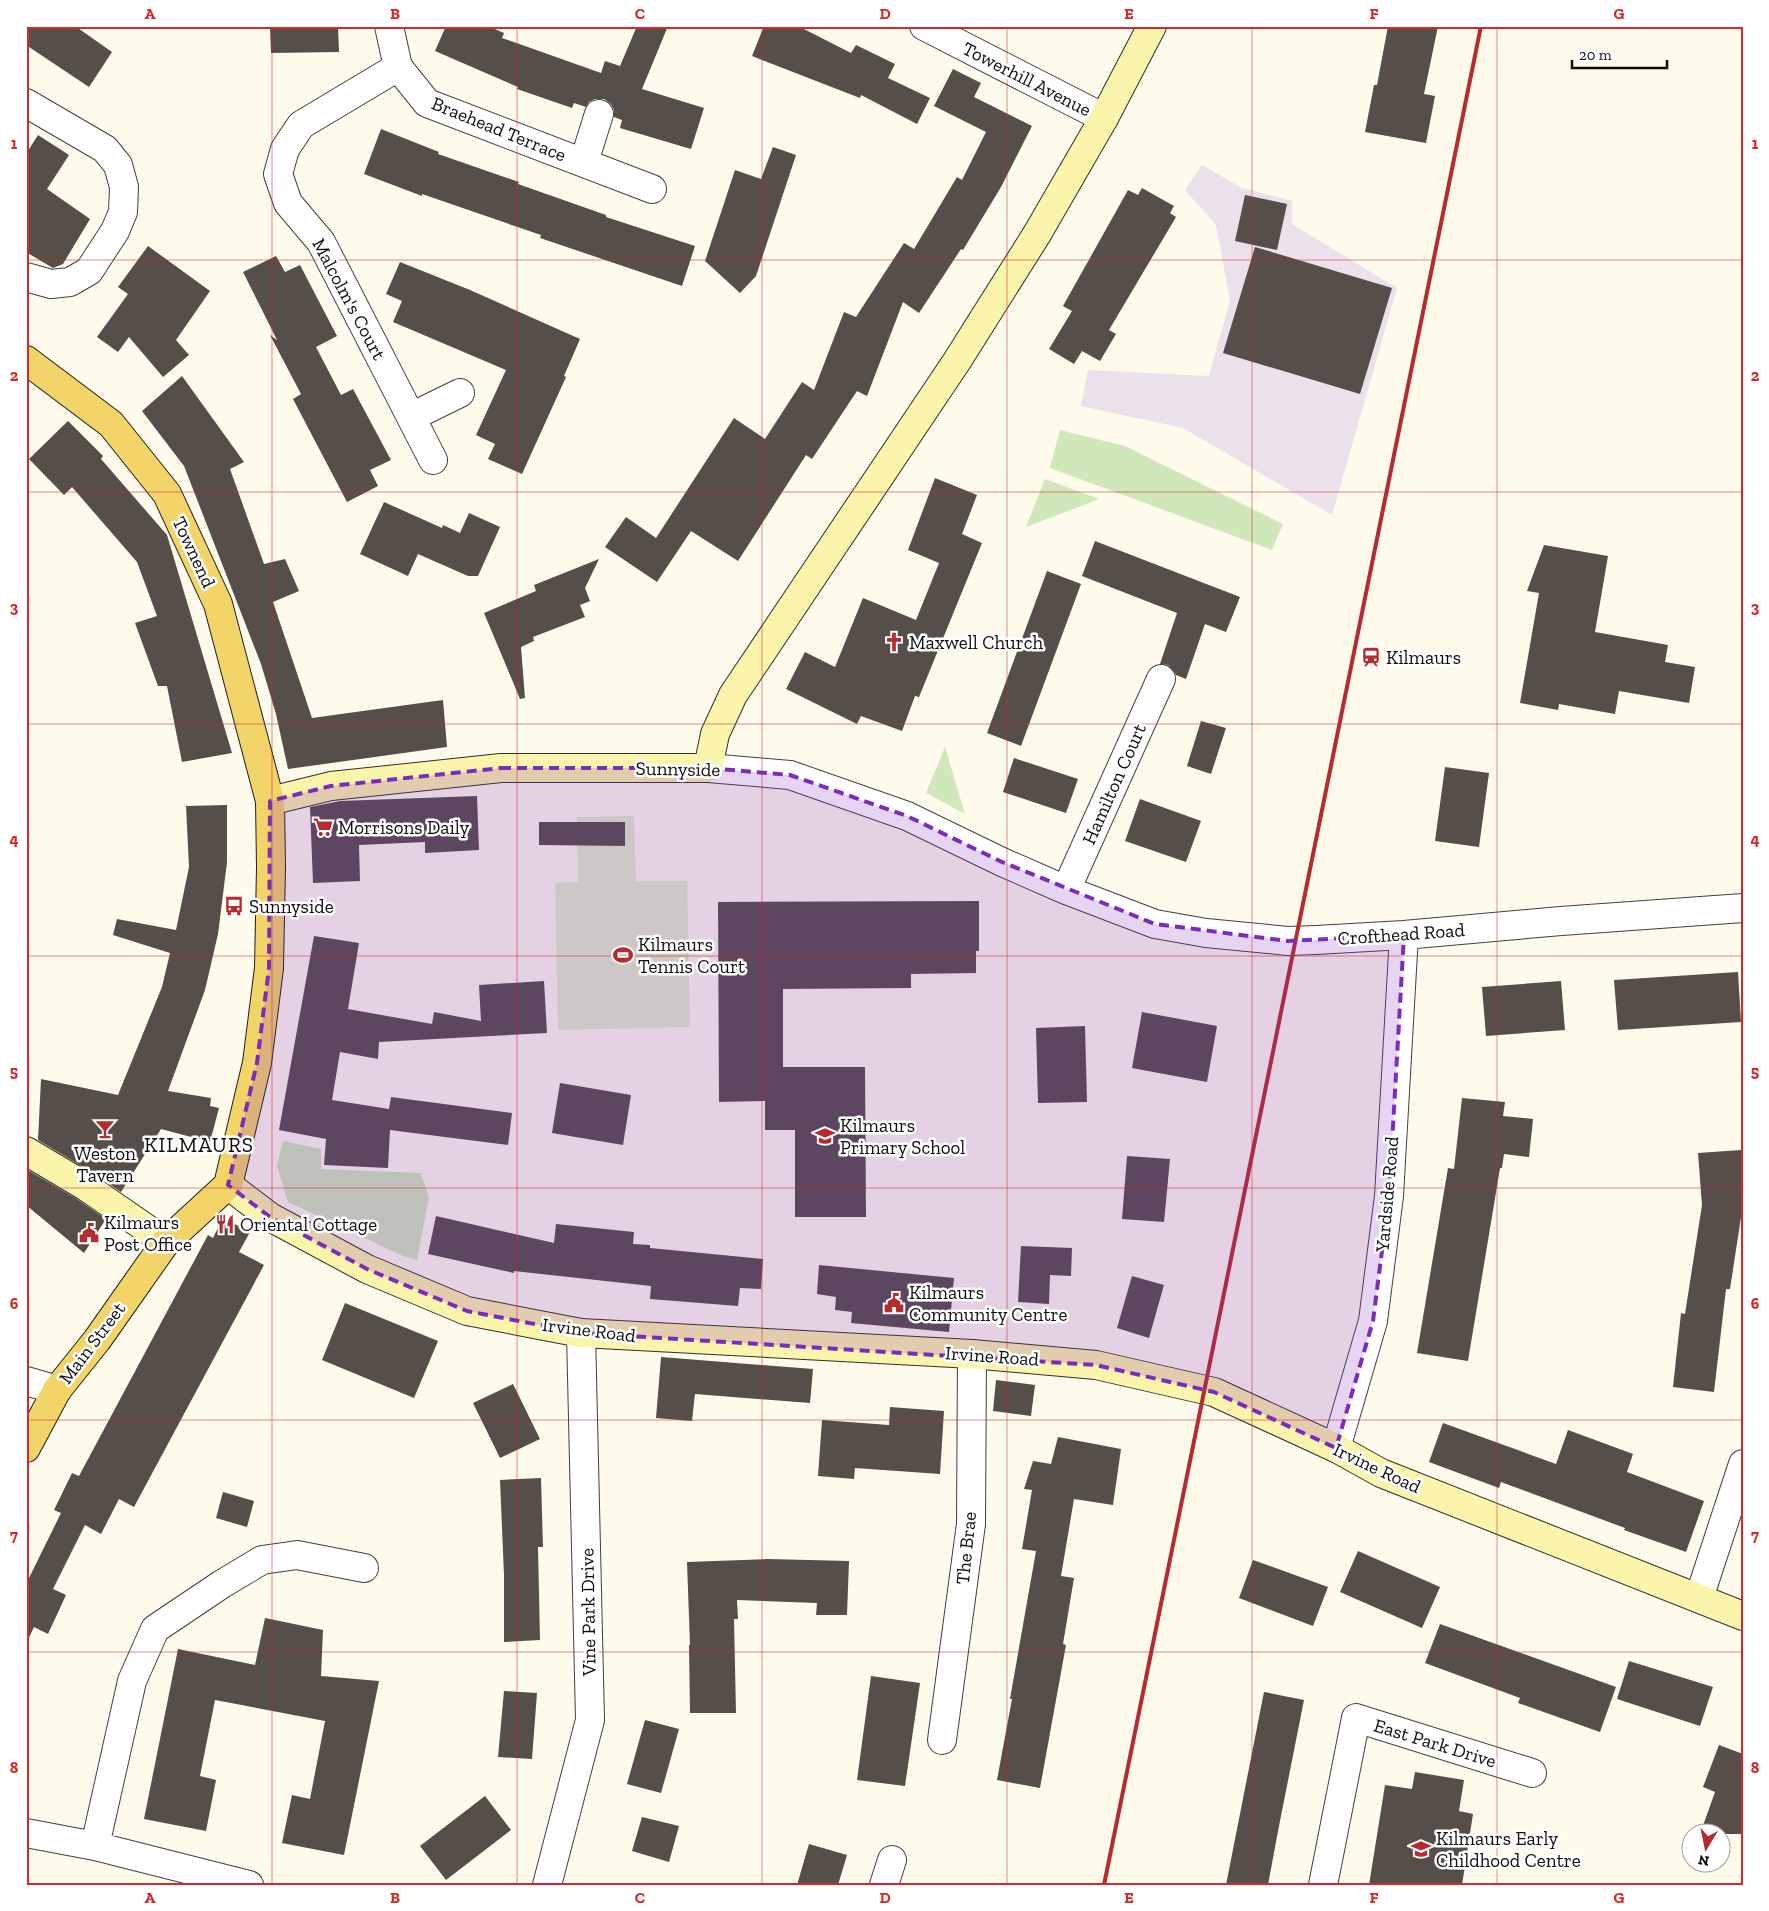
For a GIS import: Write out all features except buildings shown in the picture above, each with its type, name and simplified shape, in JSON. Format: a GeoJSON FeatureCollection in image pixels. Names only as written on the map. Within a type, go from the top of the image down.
{"type":"FeatureCollection","features":[{"type":"Feature","properties":{"kind":"main road","name":"Townend"},"geometry":{"type":"LineString","coordinates":[[26,360],[111,424],[167,494],[218,604],[270,801],[269,968],[257,1063],[228,1185]]}},
{"type":"Feature","properties":{"kind":"main road","name":"Main Street"},"geometry":{"type":"LineString","coordinates":[[26,1448],[57,1390],[97,1340],[166,1242],[228,1185]]}},
{"type":"Feature","properties":{"kind":"street","name":"Braehead Terrace"},"geometry":{"type":"LineString","coordinates":[[389,26],[398,67],[427,103],[652,189]]}},
{"type":"Feature","properties":{"kind":"street","name":"Towerhill Avenue"},"geometry":{"type":"LineString","coordinates":[[924,26],[1104,118]]}},
{"type":"Feature","properties":{"kind":"street"},"geometry":{"type":"LineString","coordinates":[[708,768],[715,734],[733,695],[957,361],[1037,234],[1104,118],[1152,26]]}},
{"type":"Feature","properties":{"kind":"street","name":"Malcolm's Court"},"geometry":{"type":"LineString","coordinates":[[398,67],[300,125],[285,149],[278,174],[288,203],[321,242],[433,460]]}},
{"type":"Feature","properties":{"kind":"street"},"geometry":{"type":"LineString","coordinates":[[26,103],[105,149],[118,165],[124,188],[123,212],[115,231],[89,271],[70,282],[51,284],[26,277]]}},
{"type":"Feature","properties":{"kind":"street"},"geometry":{"type":"LineString","coordinates":[[584,162],[599,114]]}},
{"type":"Feature","properties":{"kind":"street"},"geometry":{"type":"LineString","coordinates":[[411,417],[460,393]]}},
{"type":"Feature","properties":{"kind":"street","name":"Hamilton Court"},"geometry":{"type":"LineString","coordinates":[[1066,890],[1161,679]]}},
{"type":"Feature","properties":{"kind":"street","name":"Sunnyside"},"geometry":{"type":"LineString","coordinates":[[270,801],[330,786],[501,768],[708,768],[790,775],[907,816],[1002,862],[1066,890]]}},
{"type":"Feature","properties":{"kind":"street","name":"Crofthead Road"},"geometry":{"type":"LineString","coordinates":[[1066,890],[1155,924],[1206,933],[1288,941],[1404,935],[1743,908]]}},
{"type":"Feature","properties":{"kind":"street","name":"Yardside Road"},"geometry":{"type":"LineString","coordinates":[[1336,1448],[1373,1321],[1389,1196],[1404,935]]}},
{"type":"Feature","properties":{"kind":"street"},"geometry":{"type":"LineString","coordinates":[[26,1151],[85,1186],[166,1242]]}},
{"type":"Feature","properties":{"kind":"street","name":"Irvine Road"},"geometry":{"type":"LineString","coordinates":[[228,1185],[270,1217],[358,1264],[467,1311],[581,1334],[972,1354],[1096,1365],[1214,1392],[1336,1448],[1381,1474],[1743,1616]]}},
{"type":"Feature","properties":{"kind":"street","name":"Vine Park Drive"},"geometry":{"type":"LineString","coordinates":[[547,1885],[590,1720],[581,1334]]}},
{"type":"Feature","properties":{"kind":"street","name":"The Brae"},"geometry":{"type":"LineString","coordinates":[[942,1740],[971,1524],[972,1354]]}},
{"type":"Feature","properties":{"kind":"street"},"geometry":{"type":"LineString","coordinates":[[26,1381],[57,1390]]}},
{"type":"Feature","properties":{"kind":"street"},"geometry":{"type":"LineString","coordinates":[[1699,1598],[1743,1464]]}},
{"type":"Feature","properties":{"kind":"street"},"geometry":{"type":"LineString","coordinates":[[94,1846],[132,1681],[155,1629],[222,1584],[262,1560],[297,1555],[364,1568]]}},
{"type":"Feature","properties":{"kind":"street","name":"East Park Drive"},"geometry":{"type":"LineString","coordinates":[[1323,1885],[1356,1718],[1532,1773]]}},
{"type":"Feature","properties":{"kind":"street"},"geometry":{"type":"LineString","coordinates":[[26,1833],[94,1846],[249,1885]]}},
{"type":"Feature","properties":{"kind":"highlighted area"},"geometry":{"type":"Polygon","coordinates":[[[501,768],[708,768],[790,775],[907,816],[1002,862],[1155,924],[1288,941],[1404,935],[1389,1196],[1373,1321],[1336,1448],[1214,1392],[1096,1365],[581,1333],[467,1311],[367,1269],[270,1217],[228,1185],[257,1063],[269,968],[270,801],[331,786],[501,768]]]}},
{"type":"Feature","properties":{"kind":"shaded area"},"geometry":{"type":"Polygon","coordinates":[[[1202,165],[1242,188],[1292,201],[1292,224],[1397,288],[1332,515],[1183,428],[1081,406],[1088,370],[1209,376],[1230,300],[1216,225],[1185,190],[1202,165]]]}},
{"type":"Feature","properties":{"kind":"green space"},"geometry":{"type":"Polygon","coordinates":[[[1060,430],[1125,446],[1283,524],[1272,550],[1050,468],[1060,430]]]}},
{"type":"Feature","properties":{"kind":"green space"},"geometry":{"type":"Polygon","coordinates":[[[1045,479],[1099,499],[1026,527],[1045,479]]]}},
{"type":"Feature","properties":{"kind":"green space"},"geometry":{"type":"Polygon","coordinates":[[[945,747],[965,814],[926,793],[945,747]]]}},
{"type":"Feature","properties":{"kind":"green space","name":"Kilmaurs Tennis Court"},"geometry":{"type":"Polygon","coordinates":[[[634,816],[636,881],[687,881],[690,1027],[558,1030],[555,883],[578,882],[577,817],[634,816]]]}},
{"type":"Feature","properties":{"kind":"green space"},"geometry":{"type":"Polygon","coordinates":[[[283,1141],[321,1149],[321,1169],[421,1173],[429,1197],[417,1260],[403,1256],[288,1202],[277,1166],[283,1141]]]}},
{"type":"Feature","properties":{"kind":"railway"},"geometry":{"type":"LineString","coordinates":[[1104,1885],[1481,26]]}},
{"type":"Feature","properties":{"kind":"place","name":"Maxwell Church"},"geometry":{"type":"Point","coordinates":[894,642]}},
{"type":"Feature","properties":{"kind":"place","name":"Kilmaurs"},"geometry":{"type":"Point","coordinates":[1371,657]}},
{"type":"Feature","properties":{"kind":"place","name":"Morrisons Daily"},"geometry":{"type":"Point","coordinates":[323,827]}},
{"type":"Feature","properties":{"kind":"place","name":"Sunnyside"},"geometry":{"type":"Point","coordinates":[234,906]}},
{"type":"Feature","properties":{"kind":"place","name":"Kilmaurs Tennis Court"},"geometry":{"type":"Point","coordinates":[623,955]}},
{"type":"Feature","properties":{"kind":"place","name":"Weston Tavern"},"geometry":{"type":"Point","coordinates":[105,1129]}},
{"type":"Feature","properties":{"kind":"place","name":"Kilmaurs Primary School"},"geometry":{"type":"Point","coordinates":[825,1136]}},
{"type":"Feature","properties":{"kind":"place","name":"Oriental Cottage"},"geometry":{"type":"Point","coordinates":[225,1224]}},
{"type":"Feature","properties":{"kind":"place","name":"Kilmaurs Post Office"},"geometry":{"type":"Point","coordinates":[89,1233]}},
{"type":"Feature","properties":{"kind":"place","name":"Kilmaurs Community Centre"},"geometry":{"type":"Point","coordinates":[894,1303]}},
{"type":"Feature","properties":{"kind":"place","name":"Kilmaurs Early Childhood Centre"},"geometry":{"type":"Point","coordinates":[1421,1849]}},
{"type":"Feature","properties":{"kind":"district","name":"KILMAURS"},"geometry":{"type":"Point","coordinates":[199,1144]}}]}
